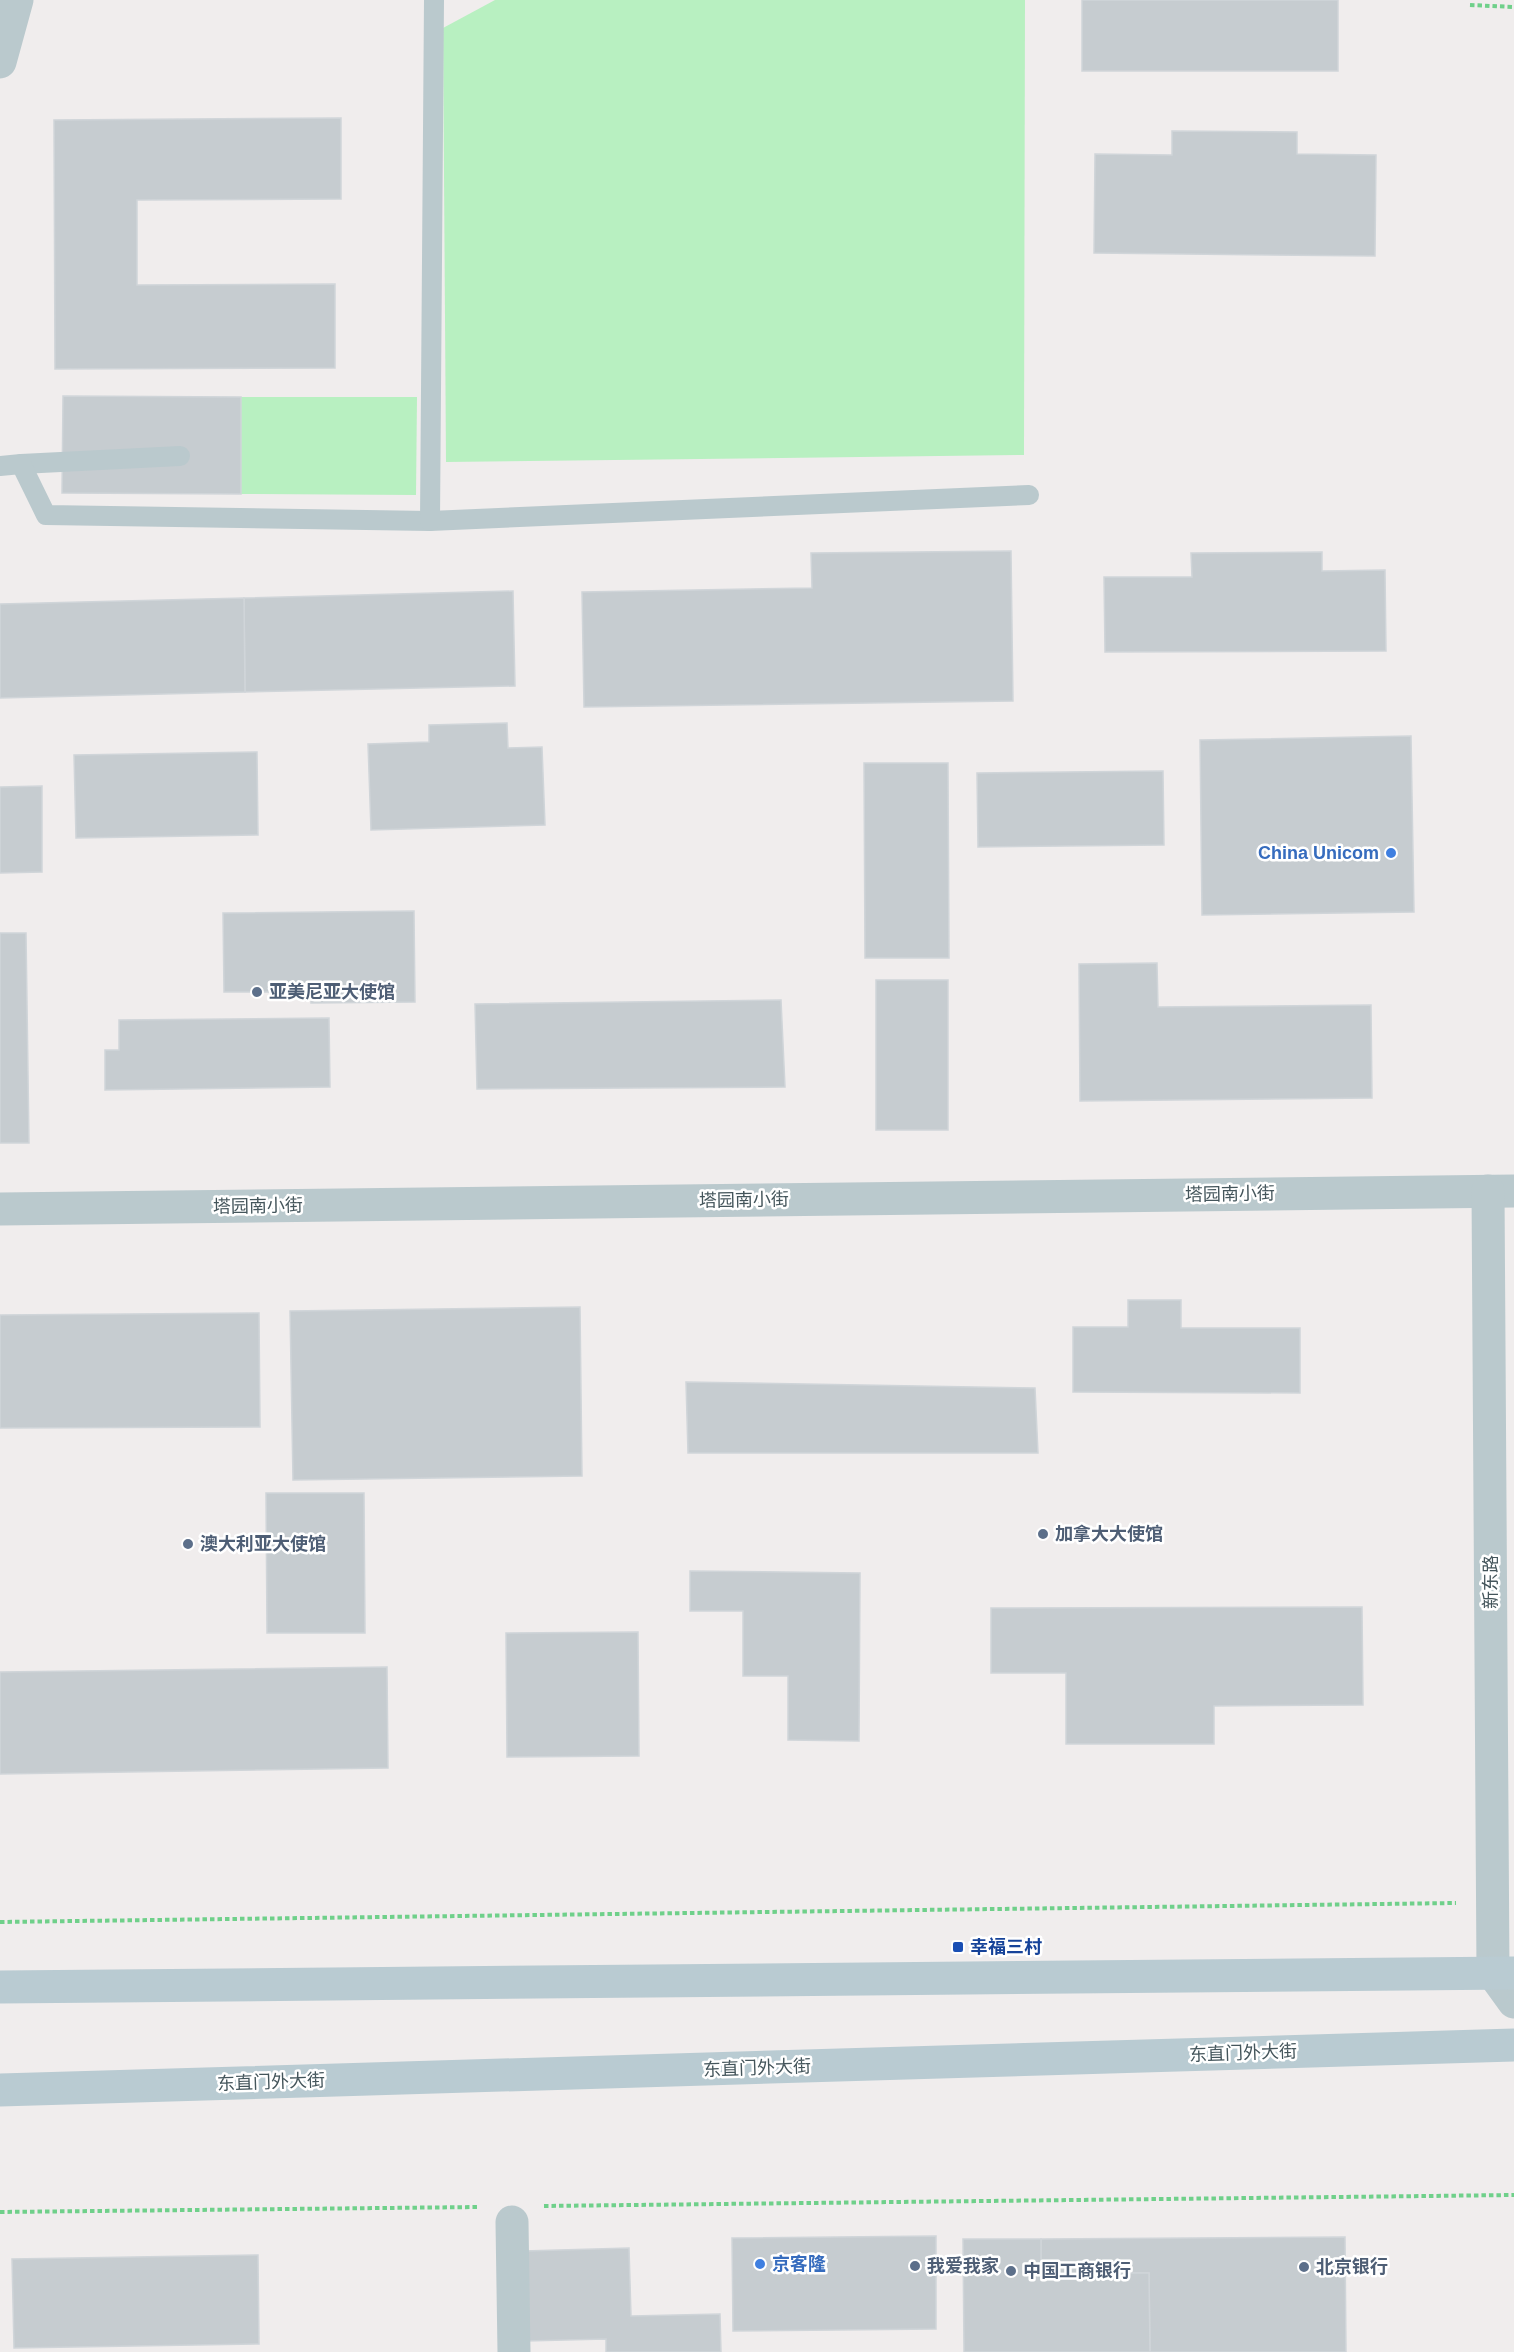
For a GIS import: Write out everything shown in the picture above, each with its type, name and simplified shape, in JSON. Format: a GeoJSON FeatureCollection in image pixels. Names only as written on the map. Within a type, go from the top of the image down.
{"type":"FeatureCollection","features":[{"type":"Feature","properties":{"kind":"main road"},"geometry":{"type":"LineString","coordinates":[[0,1987],[1503,1973]]}},
{"type":"Feature","properties":{"kind":"main road","name":"东直门外大街"},"geometry":{"type":"LineString","coordinates":[[0,2090],[1514,2045]]}},
{"type":"Feature","properties":{"kind":"street"},"geometry":{"type":"LineString","coordinates":[[0,62],[17,0]]}},
{"type":"Feature","properties":{"kind":"street","name":"塔园南小街"},"geometry":{"type":"LineString","coordinates":[[0,1209],[1501,1191]]}},
{"type":"Feature","properties":{"kind":"street","name":"新东路"},"geometry":{"type":"LineString","coordinates":[[1501,1191],[1493,1903],[1503,1973]]}},
{"type":"Feature","properties":{"kind":"street"},"geometry":{"type":"LineString","coordinates":[[1503,1973],[1514,2002]]}},
{"type":"Feature","properties":{"kind":"street"},"geometry":{"type":"LineString","coordinates":[[511,2212],[514,2352]]}},
{"type":"Feature","properties":{"kind":"lane"},"geometry":{"type":"LineString","coordinates":[[430,521],[434,0]]}},
{"type":"Feature","properties":{"kind":"lane"},"geometry":{"type":"LineString","coordinates":[[0,466],[180,456]]}},
{"type":"Feature","properties":{"kind":"lane"},"geometry":{"type":"LineString","coordinates":[[21,464],[46,515],[430,521],[1029,495]]}},
{"type":"Feature","properties":{"kind":"path"},"geometry":{"type":"LineString","coordinates":[[1470,5],[1514,7]]}},
{"type":"Feature","properties":{"kind":"path"},"geometry":{"type":"LineString","coordinates":[[0,1922],[1493,1903]]}},
{"type":"Feature","properties":{"kind":"path"},"geometry":{"type":"LineString","coordinates":[[0,2212],[511,2212],[1514,2195]]}},
{"type":"Feature","properties":{"kind":"green space"},"geometry":{"type":"Polygon","coordinates":[[[495,0],[1025,0],[1024,455],[446,462],[443,28],[495,0]]]}},
{"type":"Feature","properties":{"kind":"green space"},"geometry":{"type":"Polygon","coordinates":[[[241,397],[417,397],[416,495],[241,494],[241,397]]]}},
{"type":"Feature","properties":{"kind":"building"},"geometry":{"type":"Polygon","coordinates":[[[1082,0],[1338,0],[1338,71],[1082,71],[1082,0]]]}},
{"type":"Feature","properties":{"kind":"building"},"geometry":{"type":"Polygon","coordinates":[[[341,118],[341,199],[137,200],[137,285],[335,284],[335,368],[55,369],[54,120],[341,118]]]}},
{"type":"Feature","properties":{"kind":"building"},"geometry":{"type":"Polygon","coordinates":[[[1172,131],[1297,132],[1297,154],[1376,155],[1375,256],[1094,253],[1095,154],[1172,155],[1172,131]]]}},
{"type":"Feature","properties":{"kind":"building"},"geometry":{"type":"Polygon","coordinates":[[[63,396],[241,397],[241,494],[62,493],[63,396]]]}},
{"type":"Feature","properties":{"kind":"building"},"geometry":{"type":"Polygon","coordinates":[[[1011,551],[1013,701],[584,707],[582,592],[812,588],[811,553],[1011,551]]]}},
{"type":"Feature","properties":{"kind":"building"},"geometry":{"type":"Polygon","coordinates":[[[1322,552],[1322,571],[1385,570],[1386,651],[1105,652],[1104,577],[1192,577],[1191,553],[1322,552]]]}},
{"type":"Feature","properties":{"kind":"building"},"geometry":{"type":"Polygon","coordinates":[[[513,591],[515,686],[245,692],[244,598],[513,591]]]}},
{"type":"Feature","properties":{"kind":"building"},"geometry":{"type":"Polygon","coordinates":[[[244,598],[245,692],[0,698],[0,604],[244,598]]]}},
{"type":"Feature","properties":{"kind":"building"},"geometry":{"type":"Polygon","coordinates":[[[507,723],[508,748],[542,747],[545,825],[371,830],[368,744],[429,742],[429,725],[507,723]]]}},
{"type":"Feature","properties":{"kind":"building"},"geometry":{"type":"Polygon","coordinates":[[[1411,736],[1414,912],[1202,915],[1200,740],[1411,736]]]}},
{"type":"Feature","properties":{"kind":"building"},"geometry":{"type":"Polygon","coordinates":[[[257,752],[258,835],[76,838],[74,755],[257,752]]]}},
{"type":"Feature","properties":{"kind":"building"},"geometry":{"type":"Polygon","coordinates":[[[864,763],[948,763],[949,958],[865,958],[864,763]]]}},
{"type":"Feature","properties":{"kind":"building"},"geometry":{"type":"Polygon","coordinates":[[[1163,771],[1164,845],[978,847],[977,773],[1163,771]]]}},
{"type":"Feature","properties":{"kind":"building"},"geometry":{"type":"Polygon","coordinates":[[[42,786],[42,872],[0,873],[0,787],[42,786]]]}},
{"type":"Feature","properties":{"kind":"building"},"geometry":{"type":"Polygon","coordinates":[[[414,911],[415,1002],[311,1003],[311,992],[224,992],[223,913],[414,911]]]}},
{"type":"Feature","properties":{"kind":"building"},"geometry":{"type":"Polygon","coordinates":[[[0,933],[26,933],[29,1143],[0,1143],[0,933]]]}},
{"type":"Feature","properties":{"kind":"building"},"geometry":{"type":"Polygon","coordinates":[[[1157,963],[1158,1007],[1371,1005],[1372,1098],[1080,1101],[1079,964],[1157,963]]]}},
{"type":"Feature","properties":{"kind":"building"},"geometry":{"type":"Polygon","coordinates":[[[876,980],[948,980],[948,1130],[876,1130],[876,980]]]}},
{"type":"Feature","properties":{"kind":"building"},"geometry":{"type":"Polygon","coordinates":[[[781,1000],[785,1087],[477,1089],[475,1004],[781,1000]]]}},
{"type":"Feature","properties":{"kind":"building"},"geometry":{"type":"Polygon","coordinates":[[[329,1018],[330,1087],[105,1090],[105,1050],[119,1050],[119,1020],[329,1018]]]}},
{"type":"Feature","properties":{"kind":"building"},"geometry":{"type":"Polygon","coordinates":[[[1128,1300],[1181,1300],[1181,1328],[1300,1328],[1300,1393],[1073,1392],[1073,1327],[1128,1327],[1128,1300]]]}},
{"type":"Feature","properties":{"kind":"building"},"geometry":{"type":"Polygon","coordinates":[[[580,1307],[582,1476],[293,1480],[290,1311],[580,1307]]]}},
{"type":"Feature","properties":{"kind":"building"},"geometry":{"type":"Polygon","coordinates":[[[259,1313],[260,1427],[0,1428],[0,1315],[259,1313]]]}},
{"type":"Feature","properties":{"kind":"building"},"geometry":{"type":"Polygon","coordinates":[[[686,1382],[1035,1388],[1038,1453],[688,1453],[686,1382]]]}},
{"type":"Feature","properties":{"kind":"building"},"geometry":{"type":"Polygon","coordinates":[[[266,1493],[364,1493],[365,1633],[267,1633],[266,1493]]]}},
{"type":"Feature","properties":{"kind":"building"},"geometry":{"type":"Polygon","coordinates":[[[690,1571],[860,1573],[859,1741],[788,1740],[788,1676],[743,1676],[743,1611],[690,1611],[690,1571]]]}},
{"type":"Feature","properties":{"kind":"building"},"geometry":{"type":"Polygon","coordinates":[[[1362,1607],[1363,1705],[1214,1706],[1214,1744],[1066,1744],[1066,1673],[991,1673],[991,1608],[1362,1607]]]}},
{"type":"Feature","properties":{"kind":"building"},"geometry":{"type":"Polygon","coordinates":[[[638,1632],[639,1756],[507,1757],[506,1633],[638,1632]]]}},
{"type":"Feature","properties":{"kind":"building"},"geometry":{"type":"Polygon","coordinates":[[[387,1667],[388,1768],[0,1774],[0,1672],[387,1667]]]}},
{"type":"Feature","properties":{"kind":"building"},"geometry":{"type":"Polygon","coordinates":[[[936,2236],[936,2329],[733,2331],[732,2238],[936,2236]]]}},
{"type":"Feature","properties":{"kind":"building"},"geometry":{"type":"Polygon","coordinates":[[[1345,2237],[1346,2352],[1150,2352],[1149,2273],[1041,2273],[1041,2239],[1345,2237]]]}},
{"type":"Feature","properties":{"kind":"building"},"geometry":{"type":"Polygon","coordinates":[[[963,2239],[1041,2239],[1041,2273],[1149,2273],[1150,2352],[964,2352],[963,2239]]]}},
{"type":"Feature","properties":{"kind":"building"},"geometry":{"type":"Polygon","coordinates":[[[629,2248],[631,2316],[720,2314],[721,2352],[606,2352],[606,2339],[526,2341],[524,2251],[629,2248]]]}},
{"type":"Feature","properties":{"kind":"building"},"geometry":{"type":"Polygon","coordinates":[[[258,2255],[259,2344],[14,2348],[12,2259],[258,2255]]]}},
{"type":"Feature","properties":{"kind":"place","name":"China Unicom"},"geometry":{"type":"Point","coordinates":[1391,853]}},
{"type":"Feature","properties":{"kind":"place","name":"亚美尼亚大使馆"},"geometry":{"type":"Point","coordinates":[257,992]}},
{"type":"Feature","properties":{"kind":"place","name":"加拿大大使馆"},"geometry":{"type":"Point","coordinates":[1043,1534]}},
{"type":"Feature","properties":{"kind":"place","name":"澳大利亚大使馆"},"geometry":{"type":"Point","coordinates":[188,1544]}},
{"type":"Feature","properties":{"kind":"place","name":"幸福三村"},"geometry":{"type":"Point","coordinates":[958,1947]}},
{"type":"Feature","properties":{"kind":"place","name":"京客隆"},"geometry":{"type":"Point","coordinates":[760,2264]}},
{"type":"Feature","properties":{"kind":"place","name":"我爱我家"},"geometry":{"type":"Point","coordinates":[915,2266]}},
{"type":"Feature","properties":{"kind":"place","name":"北京银行"},"geometry":{"type":"Point","coordinates":[1304,2267]}},
{"type":"Feature","properties":{"kind":"place","name":"中国工商银行"},"geometry":{"type":"Point","coordinates":[1011,2271]}}]}
